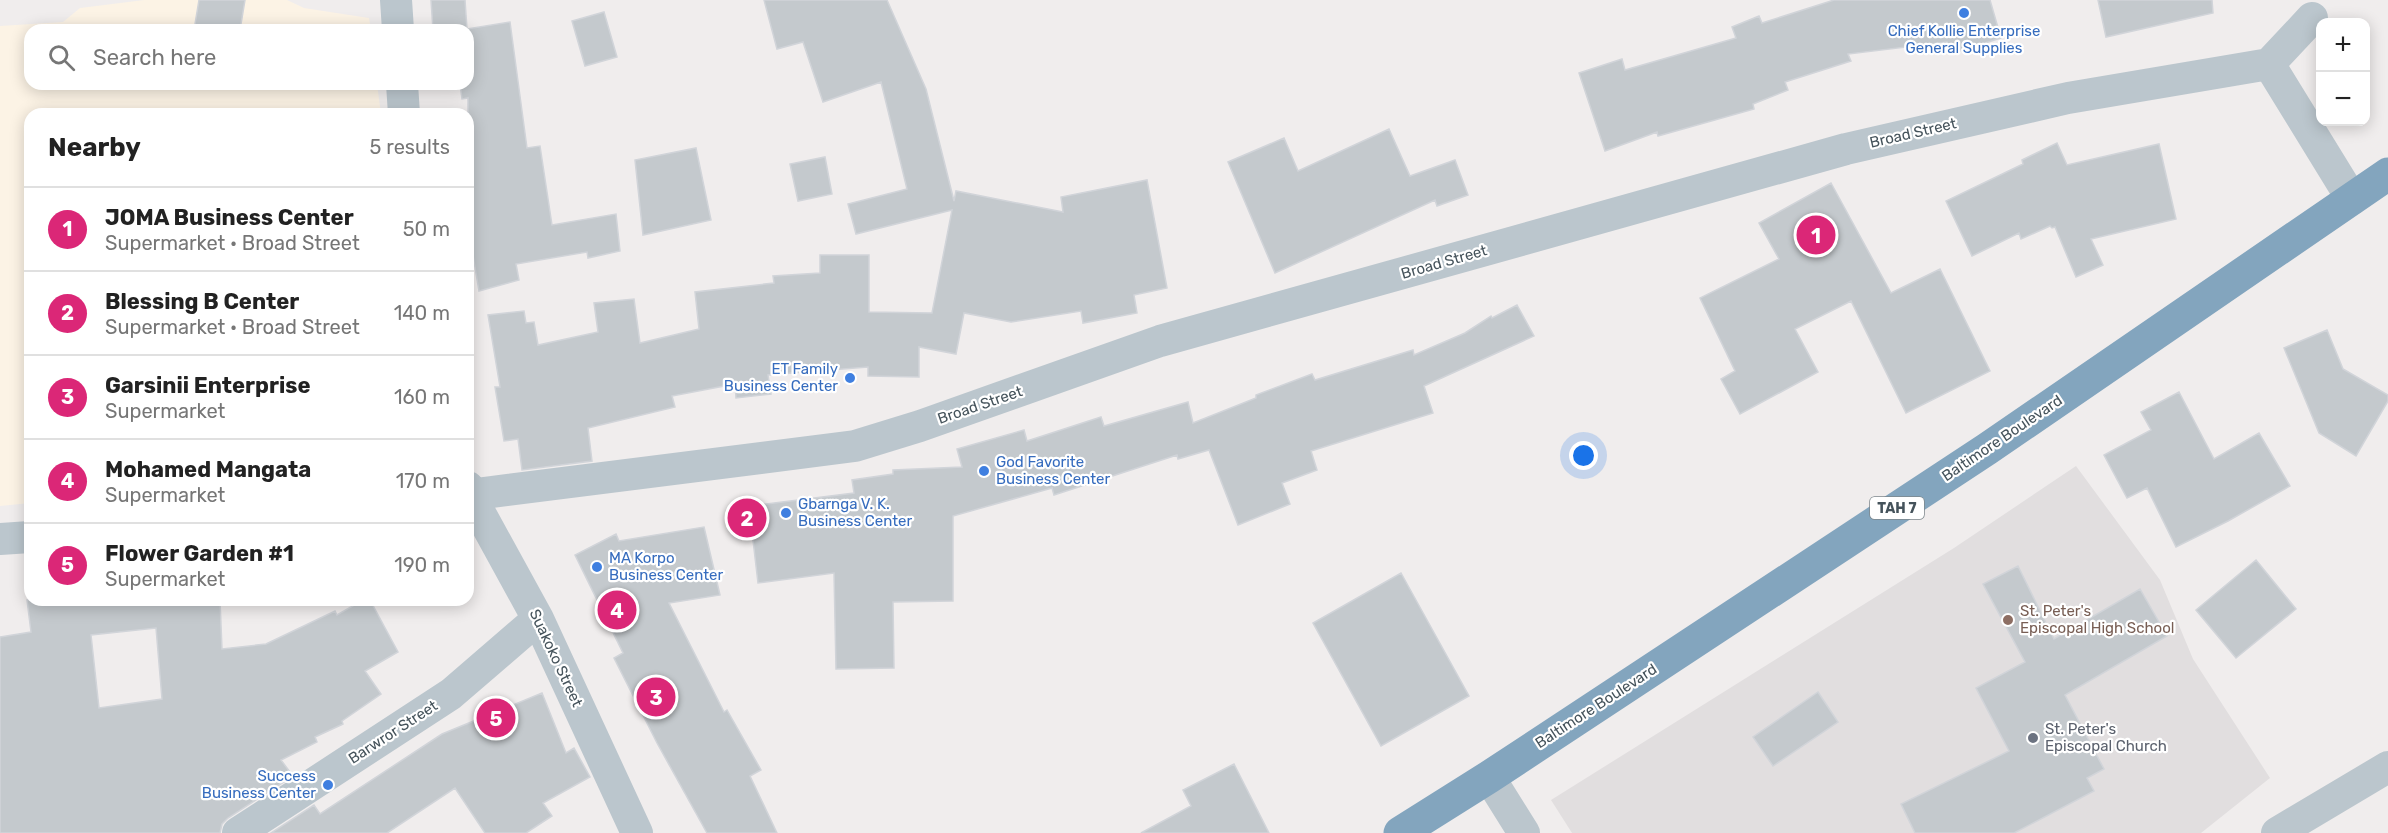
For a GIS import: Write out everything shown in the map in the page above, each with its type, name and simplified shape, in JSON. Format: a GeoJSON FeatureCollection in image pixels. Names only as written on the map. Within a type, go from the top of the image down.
{"type":"FeatureCollection","features":[{"type":"Feature","properties":{"kind":"highway","name":"Baltimore Boulevard"},"geometry":{"type":"LineString","coordinates":[[1400,833],[1489,777],[1987,449],[2388,174]]}},
{"type":"Feature","properties":{"kind":"street"},"geometry":{"type":"LineString","coordinates":[[396,0],[398,24]]}},
{"type":"Feature","properties":{"kind":"street"},"geometry":{"type":"LineString","coordinates":[[2312,18],[2269,64],[2352,199]]}},
{"type":"Feature","properties":{"kind":"street","name":"Broad Street"},"geometry":{"type":"LineString","coordinates":[[474,491],[855,446],[920,426],[1160,341],[1846,149],[2068,98],[2269,64]]}},
{"type":"Feature","properties":{"kind":"street"},"geometry":{"type":"LineString","coordinates":[[402,90],[404,108]]}},
{"type":"Feature","properties":{"kind":"street","name":"Suakoko Street"},"geometry":{"type":"LineString","coordinates":[[474,501],[538,619],[637,833]]}},
{"type":"Feature","properties":{"kind":"street"},"geometry":{"type":"LineString","coordinates":[[0,539],[24,537]]}},
{"type":"Feature","properties":{"kind":"street","name":"Barwror Street"},"geometry":{"type":"LineString","coordinates":[[238,833],[450,694],[538,619]]}},
{"type":"Feature","properties":{"kind":"street"},"geometry":{"type":"LineString","coordinates":[[2277,833],[2388,767]]}},
{"type":"Feature","properties":{"kind":"street"},"geometry":{"type":"LineString","coordinates":[[1489,777],[1524,833]]}},
{"type":"Feature","properties":{"kind":"shaded area"},"geometry":{"type":"Polygon","coordinates":[[[144,0],[287,0],[304,8],[369,18],[370,24],[32,24],[63,22],[80,8],[144,0]]]}},
{"type":"Feature","properties":{"kind":"shaded area"},"geometry":{"type":"Polygon","coordinates":[[[24,24],[24,90],[378,90],[380,108],[24,108],[24,504],[0,506],[0,26],[24,24]]]}},
{"type":"Feature","properties":{"kind":"shaded area","name":"St. Peter's Episcopal High School"},"geometry":{"type":"Polygon","coordinates":[[[2076,466],[2160,580],[2193,659],[2270,778],[2201,833],[1572,833],[1551,800],[1954,548],[2076,466]]]}},
{"type":"Feature","properties":{"kind":"building"},"geometry":{"type":"Polygon","coordinates":[[[199,0],[245,0],[241,24],[195,24],[199,0]]]}},
{"type":"Feature","properties":{"kind":"building"},"geometry":{"type":"Polygon","coordinates":[[[431,0],[465,0],[467,24],[433,24],[431,0]]]}},
{"type":"Feature","properties":{"kind":"building"},"geometry":{"type":"Polygon","coordinates":[[[764,0],[887,0],[926,89],[954,201],[956,191],[1063,212],[1061,197],[1147,180],[1167,288],[1134,295],[1137,313],[1083,323],[1081,311],[1011,322],[964,313],[956,354],[919,347],[919,377],[868,376],[868,367],[768,375],[771,394],[736,398],[735,384],[672,396],[675,407],[588,428],[592,461],[522,470],[518,439],[504,441],[495,387],[500,387],[488,315],[524,311],[526,323],[534,322],[538,345],[598,332],[594,303],[634,299],[640,343],[699,329],[695,292],[774,283],[773,276],[820,273],[820,255],[869,255],[869,312],[932,313],[952,210],[856,234],[848,204],[907,189],[881,82],[823,102],[803,42],[777,49],[764,0]]]}},
{"type":"Feature","properties":{"kind":"building"},"geometry":{"type":"Polygon","coordinates":[[[1834,0],[1990,0],[2001,38],[1950,54],[1947,42],[1848,54],[1851,61],[1785,82],[1788,90],[1753,104],[1754,109],[1658,136],[1657,132],[1605,151],[1579,73],[1622,59],[1625,70],[1736,38],[1732,27],[1759,16],[1762,23],[1834,0]]]}},
{"type":"Feature","properties":{"kind":"building"},"geometry":{"type":"Polygon","coordinates":[[[2098,0],[2212,0],[2213,13],[2106,37],[2098,0]]]}},
{"type":"Feature","properties":{"kind":"building"},"geometry":{"type":"Polygon","coordinates":[[[604,12],[617,57],[585,66],[572,21],[604,12]]]}},
{"type":"Feature","properties":{"kind":"building"},"geometry":{"type":"Polygon","coordinates":[[[510,22],[527,148],[540,146],[552,225],[616,214],[620,251],[588,258],[587,252],[516,264],[519,280],[479,291],[474,261],[474,108],[468,108],[468,98],[462,99],[461,90],[474,90],[474,28],[510,22]]]}},
{"type":"Feature","properties":{"kind":"building"},"geometry":{"type":"Polygon","coordinates":[[[1389,129],[1410,176],[1455,160],[1468,195],[1437,206],[1435,200],[1275,273],[1228,162],[1284,138],[1298,171],[1389,129]]]}},
{"type":"Feature","properties":{"kind":"building"},"geometry":{"type":"Polygon","coordinates":[[[2057,143],[2067,165],[2159,144],[2176,219],[2091,239],[2103,265],[2076,277],[2055,227],[2050,226],[2021,239],[2019,233],[1972,256],[1946,201],[2023,164],[2022,160],[2057,143]]]}},
{"type":"Feature","properties":{"kind":"building"},"geometry":{"type":"Polygon","coordinates":[[[696,148],[711,220],[643,235],[635,160],[696,148]]]}},
{"type":"Feature","properties":{"kind":"building"},"geometry":{"type":"Polygon","coordinates":[[[825,157],[832,194],[798,201],[790,164],[825,157]]]}},
{"type":"Feature","properties":{"kind":"building"},"geometry":{"type":"Polygon","coordinates":[[[1831,183],[1891,293],[1940,269],[1990,371],[1906,413],[1851,301],[1795,329],[1818,372],[1740,414],[1721,379],[1735,371],[1700,298],[1779,259],[1759,223],[1831,183]]]}},
{"type":"Feature","properties":{"kind":"building"},"geometry":{"type":"Polygon","coordinates":[[[1517,305],[1534,336],[1424,386],[1433,413],[1311,451],[1317,470],[1282,483],[1290,504],[1238,525],[1209,450],[1178,459],[1177,455],[1054,495],[1052,488],[953,516],[953,601],[893,602],[894,668],[836,669],[834,573],[758,583],[749,506],[854,493],[852,480],[893,474],[893,470],[962,467],[957,449],[1024,430],[1027,441],[1101,417],[1104,426],[1188,402],[1193,423],[1256,398],[1256,395],[1312,374],[1315,380],[1413,350],[1414,355],[1465,333],[1491,316],[1492,318],[1517,305]]]}},
{"type":"Feature","properties":{"kind":"building"},"geometry":{"type":"Polygon","coordinates":[[[2327,330],[2343,369],[2388,395],[2388,401],[2356,456],[2319,433],[2284,348],[2327,330]]]}},
{"type":"Feature","properties":{"kind":"building"},"geometry":{"type":"Polygon","coordinates":[[[2179,392],[2214,459],[2259,433],[2290,486],[2176,547],[2147,488],[2127,498],[2104,455],[2151,430],[2141,412],[2179,392]]]}},
{"type":"Feature","properties":{"kind":"building"},"geometry":{"type":"Polygon","coordinates":[[[704,527],[720,595],[669,603],[724,712],[727,710],[761,770],[750,776],[777,833],[707,833],[657,743],[614,658],[623,653],[575,555],[616,534],[619,541],[704,527]]]}},
{"type":"Feature","properties":{"kind":"building"},"geometry":{"type":"Polygon","coordinates":[[[2256,560],[2296,609],[2236,658],[2196,610],[2256,560]]]}},
{"type":"Feature","properties":{"kind":"building"},"geometry":{"type":"Polygon","coordinates":[[[2018,566],[2054,639],[2140,589],[2167,636],[2065,695],[2104,769],[2087,778],[2094,791],[2014,833],[1915,833],[1901,804],[2009,751],[1976,688],[2025,662],[1983,584],[2018,566]]]}},
{"type":"Feature","properties":{"kind":"building"},"geometry":{"type":"Polygon","coordinates":[[[1401,573],[1469,696],[1381,746],[1313,623],[1401,573]]]}},
{"type":"Feature","properties":{"kind":"building"},"geometry":{"type":"Polygon","coordinates":[[[28,606],[220,606],[222,649],[266,644],[335,611],[337,615],[353,606],[373,606],[398,652],[365,671],[381,694],[342,721],[343,724],[315,737],[317,742],[281,760],[293,776],[228,818],[222,824],[220,833],[0,833],[0,637],[31,632],[28,606]],[[156,628],[91,635],[99,708],[162,699],[156,628]]]}},
{"type":"Feature","properties":{"kind":"building"},"geometry":{"type":"Polygon","coordinates":[[[1818,692],[1838,722],[1773,766],[1753,737],[1818,692]]]}},
{"type":"Feature","properties":{"kind":"building"},"geometry":{"type":"Polygon","coordinates":[[[542,693],[566,753],[574,748],[590,777],[543,803],[552,816],[526,833],[485,833],[455,788],[387,833],[271,833],[314,805],[320,814],[442,734],[542,693]]]}},
{"type":"Feature","properties":{"kind":"building"},"geometry":{"type":"Polygon","coordinates":[[[1234,764],[1269,833],[1141,833],[1191,806],[1183,790],[1234,764]]]}},
{"type":"Feature","properties":{"kind":"place","name":"Chief Kollie Enterprise General Supplies"},"geometry":{"type":"Point","coordinates":[1964,13]}},
{"type":"Feature","properties":{"kind":"place","name":"JOMA Business Center"},"geometry":{"type":"Point","coordinates":[1816,235]}},
{"type":"Feature","properties":{"kind":"place","name":"ET Family Business Center"},"geometry":{"type":"Point","coordinates":[850,378]}},
{"type":"Feature","properties":{"kind":"place","name":"God Favorite Business Center"},"geometry":{"type":"Point","coordinates":[984,471]}},
{"type":"Feature","properties":{"kind":"place","name":"Gbarnga V. K. Business Center"},"geometry":{"type":"Point","coordinates":[786,513]}},
{"type":"Feature","properties":{"kind":"place","name":"Blessing B Center"},"geometry":{"type":"Point","coordinates":[747,518]}},
{"type":"Feature","properties":{"kind":"place","name":"MA Korpo Business Center"},"geometry":{"type":"Point","coordinates":[597,567]}},
{"type":"Feature","properties":{"kind":"place","name":"Mohamed Mangata"},"geometry":{"type":"Point","coordinates":[617,610]}},
{"type":"Feature","properties":{"kind":"place","name":"St. Peter's Episcopal High School"},"geometry":{"type":"Point","coordinates":[2008,620]}},
{"type":"Feature","properties":{"kind":"place","name":"Garsinii Enterprise"},"geometry":{"type":"Point","coordinates":[656,697]}},
{"type":"Feature","properties":{"kind":"place","name":"Flower Garden #1"},"geometry":{"type":"Point","coordinates":[496,718]}},
{"type":"Feature","properties":{"kind":"place","name":"St. Peter's Episcopal Church"},"geometry":{"type":"Point","coordinates":[2033,738]}},
{"type":"Feature","properties":{"kind":"place","name":"Success Business Center"},"geometry":{"type":"Point","coordinates":[328,785]}}]}
